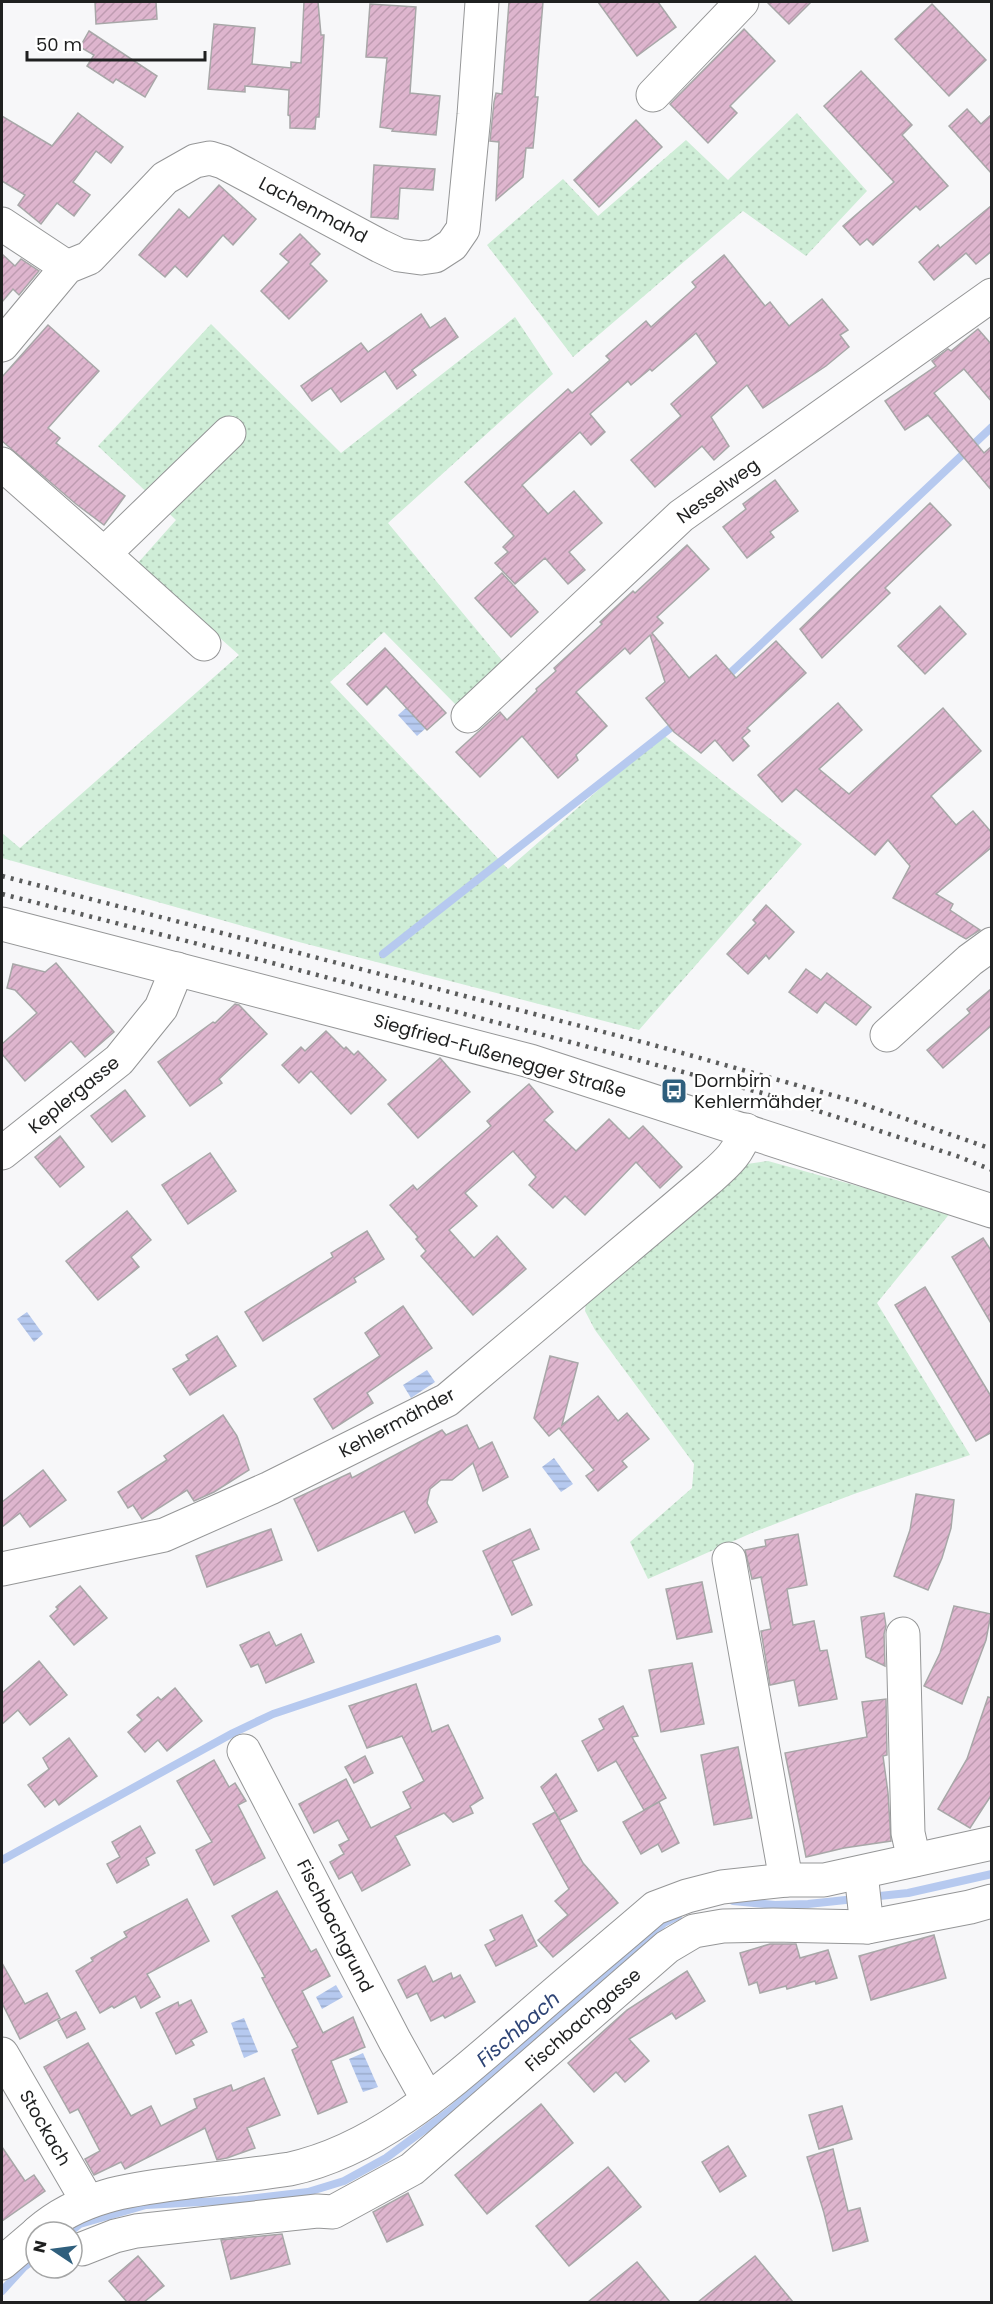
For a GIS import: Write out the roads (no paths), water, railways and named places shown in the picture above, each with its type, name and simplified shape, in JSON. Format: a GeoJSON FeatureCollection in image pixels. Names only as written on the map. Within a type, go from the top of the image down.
{"type":"FeatureCollection","features":[{"type":"Feature","properties":{"kind":"street","name":"Lachenmahd"},"geometry":{"type":"LineString","coordinates":[[2,345],[67,267],[89,258],[165,178],[195,160],[210,158],[223,162],[399,255],[422,258],[435,256],[452,246],[463,230],[482,2]]}},
{"type":"Feature","properties":{"kind":"street"},"geometry":{"type":"LineString","coordinates":[[653,95],[742,2]]}},
{"type":"Feature","properties":{"kind":"street"},"geometry":{"type":"LineString","coordinates":[[2,224],[67,267]]}},
{"type":"Feature","properties":{"kind":"street","name":"Nesselweg"},"geometry":{"type":"LineString","coordinates":[[468,716],[681,516],[992,295]]}},
{"type":"Feature","properties":{"kind":"street"},"geometry":{"type":"LineString","coordinates":[[104,554],[229,433]]}},
{"type":"Feature","properties":{"kind":"street"},"geometry":{"type":"LineString","coordinates":[[2,464],[204,644]]}},
{"type":"Feature","properties":{"kind":"street","name":"Siegfried-Fußenegger Straße"},"geometry":{"type":"LineString","coordinates":[[2,924],[530,1061],[992,1211]]}},
{"type":"Feature","properties":{"kind":"street"},"geometry":{"type":"LineString","coordinates":[[887,1035],[970,960],[992,945]]}},
{"type":"Feature","properties":{"kind":"street","name":"Keplergasse"},"geometry":{"type":"LineString","coordinates":[[2,1154],[119,1060],[161,1008],[177,969]]}},
{"type":"Feature","properties":{"kind":"street","name":"Kehlermähder"},"geometry":{"type":"LineString","coordinates":[[3,1567],[164,1535],[270,1488],[447,1400],[735,1156],[741,1147],[746,1130]]}},
{"type":"Feature","properties":{"kind":"street"},"geometry":{"type":"LineString","coordinates":[[729,1559],[786,1880]]}},
{"type":"Feature","properties":{"kind":"street"},"geometry":{"type":"LineString","coordinates":[[903,1634],[908,1833],[914,1860]]}},
{"type":"Feature","properties":{"kind":"street","name":"Fischbachgrund"},"geometry":{"type":"LineString","coordinates":[[244,1751],[428,2100]]}},
{"type":"Feature","properties":{"kind":"street","name":"Fischbachgasse"},"geometry":{"type":"LineString","coordinates":[[864,1901],[914,1860],[992,1843]]}},
{"type":"Feature","properties":{"kind":"street","name":"Fischbachgasse"},"geometry":{"type":"LineString","coordinates":[[84,2248],[136,2231],[317,2211],[324,2188],[377,2134],[428,2100],[477,2062],[655,1908],[687,1896],[722,1887],[786,1880],[824,1881],[864,1901]]}},
{"type":"Feature","properties":{"kind":"street","name":"Fischbachgasse"},"geometry":{"type":"LineString","coordinates":[[53,2220],[88,2202],[126,2190],[290,2169],[324,2188],[412,2169],[667,1947],[694,1931],[723,1926],[773,1924],[864,1901],[970,1907],[992,1901]]}},
{"type":"Feature","properties":{"kind":"street","name":"Stockach"},"geometry":{"type":"LineString","coordinates":[[2,2054],[88,2202]]}},
{"type":"Feature","properties":{"kind":"street","name":"Fischbachgasse"},"geometry":{"type":"LineString","coordinates":[[2,2263],[24,2244]]}},
{"type":"Feature","properties":{"kind":"water"},"geometry":{"type":"Polygon","coordinates":[[[406,708],[426,728],[417,736],[398,715],[406,708]]]}},
{"type":"Feature","properties":{"kind":"water"},"geometry":{"type":"Polygon","coordinates":[[[27,1312],[43,1334],[34,1342],[17,1319],[27,1312]]]}},
{"type":"Feature","properties":{"kind":"water"},"geometry":{"type":"Polygon","coordinates":[[[427,1370],[435,1382],[411,1398],[403,1385],[427,1370]]]}},
{"type":"Feature","properties":{"kind":"water"},"geometry":{"type":"Polygon","coordinates":[[[554,1458],[573,1484],[561,1492],[542,1467],[554,1458]]]}},
{"type":"Feature","properties":{"kind":"water"},"geometry":{"type":"Polygon","coordinates":[[[336,1985],[343,1997],[322,2009],[316,1997],[336,1985]]]}},
{"type":"Feature","properties":{"kind":"water"},"geometry":{"type":"Polygon","coordinates":[[[244,2018],[258,2052],[244,2058],[231,2023],[244,2018]]]}},
{"type":"Feature","properties":{"kind":"water"},"geometry":{"type":"Polygon","coordinates":[[[363,2053],[378,2087],[363,2092],[349,2059],[363,2053]]]}},
{"type":"Feature","properties":{"kind":"waterway"},"geometry":{"type":"LineString","coordinates":[[724,679],[992,427]]}},
{"type":"Feature","properties":{"kind":"waterway"},"geometry":{"type":"LineString","coordinates":[[383,954],[678,722]]}},
{"type":"Feature","properties":{"kind":"waterway"},"geometry":{"type":"LineString","coordinates":[[2,1860],[233,1733],[273,1714],[497,1639]]}},
{"type":"Feature","properties":{"kind":"waterway","name":"Fischbach"},"geometry":{"type":"LineString","coordinates":[[870,1897],[908,1893],[992,1874]]}},
{"type":"Feature","properties":{"kind":"waterway","name":"Fischbach"},"geometry":{"type":"LineString","coordinates":[[733,1901],[775,1905],[855,1899]]}},
{"type":"Feature","properties":{"kind":"waterway","name":"Fischbach"},"geometry":{"type":"LineString","coordinates":[[84,2223],[146,2205],[238,2200],[308,2192],[344,2181],[386,2158],[451,2110],[664,1923],[678,1916]]}},
{"type":"Feature","properties":{"kind":"waterway","name":"Fischbach"},"geometry":{"type":"LineString","coordinates":[[2,2291],[24,2267]]}},
{"type":"Feature","properties":{"kind":"railway"},"geometry":{"type":"LineString","coordinates":[[2,876],[650,1044],[857,1102],[992,1149]]}},
{"type":"Feature","properties":{"kind":"railway"},"geometry":{"type":"LineString","coordinates":[[2,894],[766,1094],[957,1156],[992,1170]]}},
{"type":"Feature","properties":{"kind":"place","name":"Dornbirn Kehlermähder"},"geometry":{"type":"Point","coordinates":[674,1091]}}]}
